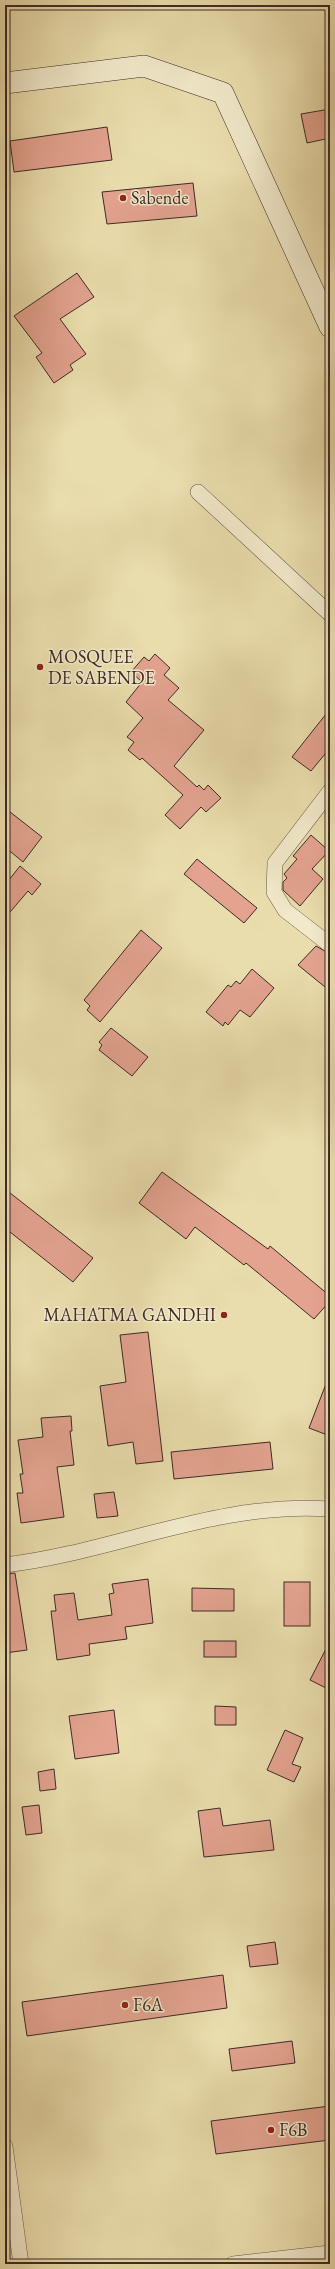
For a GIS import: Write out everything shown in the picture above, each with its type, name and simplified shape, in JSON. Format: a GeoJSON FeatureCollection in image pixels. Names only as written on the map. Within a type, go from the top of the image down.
{"type":"FeatureCollection","features":[{"type":"Feature","properties":{"kind":"main road"},"geometry":{"type":"LineString","coordinates":[[5,83],[144,66],[224,93],[330,327]]}},
{"type":"Feature","properties":{"kind":"street"},"geometry":{"type":"LineString","coordinates":[[198,492],[330,614]]}},
{"type":"Feature","properties":{"kind":"street"},"geometry":{"type":"LineString","coordinates":[[330,791],[275,863],[274,892],[285,910],[330,945]]}},
{"type":"Feature","properties":{"kind":"street"},"geometry":{"type":"LineString","coordinates":[[5,1565],[38,1561],[208,1518],[297,1507],[330,1509]]}},
{"type":"Feature","properties":{"kind":"street"},"geometry":{"type":"LineString","coordinates":[[5,2146],[21,2264]]}},
{"type":"Feature","properties":{"kind":"street"},"geometry":{"type":"LineString","coordinates":[[233,2264],[330,2253]]}},
{"type":"Feature","properties":{"kind":"building"},"geometry":{"type":"Polygon","coordinates":[[[330,109],[330,138],[307,143],[301,114],[330,109]]]}},
{"type":"Feature","properties":{"kind":"building"},"geometry":{"type":"Polygon","coordinates":[[[107,127],[112,160],[14,172],[10,141],[107,127]]]}},
{"type":"Feature","properties":{"kind":"building"},"geometry":{"type":"Polygon","coordinates":[[[193,183],[197,216],[107,224],[102,192],[193,183]]]}},
{"type":"Feature","properties":{"kind":"building"},"geometry":{"type":"Polygon","coordinates":[[[77,273],[94,297],[60,319],[86,354],[70,365],[73,370],[54,383],[36,357],[42,353],[14,316],[77,273]]]}},
{"type":"Feature","properties":{"kind":"building"},"geometry":{"type":"Polygon","coordinates":[[[155,654],[170,668],[164,675],[179,688],[168,700],[204,730],[174,766],[197,787],[199,785],[204,790],[208,785],[221,798],[206,812],[201,807],[180,829],[165,815],[183,795],[142,758],[140,760],[128,750],[134,742],[127,737],[143,718],[126,702],[142,682],[131,672],[144,657],[149,661],[155,654]]]}},
{"type":"Feature","properties":{"kind":"building"},"geometry":{"type":"Polygon","coordinates":[[[330,709],[330,748],[311,771],[292,757],[330,709]]]}},
{"type":"Feature","properties":{"kind":"building"},"geometry":{"type":"Polygon","coordinates":[[[5,808],[42,837],[23,862],[5,847],[5,808]]]}},
{"type":"Feature","properties":{"kind":"building"},"geometry":{"type":"Polygon","coordinates":[[[311,835],[329,851],[312,869],[323,879],[300,906],[283,890],[283,882],[287,878],[284,874],[297,859],[293,856],[311,835]]]}},
{"type":"Feature","properties":{"kind":"building"},"geometry":{"type":"Polygon","coordinates":[[[197,859],[257,908],[244,923],[184,874],[197,859]]]}},
{"type":"Feature","properties":{"kind":"building"},"geometry":{"type":"Polygon","coordinates":[[[20,866],[41,884],[32,895],[28,891],[5,918],[5,885],[20,866]]]}},
{"type":"Feature","properties":{"kind":"building"},"geometry":{"type":"Polygon","coordinates":[[[141,930],[162,948],[100,1022],[87,1010],[90,1006],[84,1000],[141,930]]]}},
{"type":"Feature","properties":{"kind":"building"},"geometry":{"type":"Polygon","coordinates":[[[316,946],[330,954],[330,991],[298,965],[316,946]]]}},
{"type":"Feature","properties":{"kind":"building"},"geometry":{"type":"Polygon","coordinates":[[[252,969],[274,988],[250,1017],[240,1010],[228,1025],[225,1022],[223,1026],[206,1012],[228,985],[231,987],[236,981],[240,984],[252,969]]]}},
{"type":"Feature","properties":{"kind":"building"},"geometry":{"type":"Polygon","coordinates":[[[111,1028],[148,1057],[132,1076],[99,1050],[102,1045],[99,1042],[111,1028]]]}},
{"type":"Feature","properties":{"kind":"building"},"geometry":{"type":"Polygon","coordinates":[[[162,1172],[268,1249],[270,1246],[330,1296],[330,1301],[314,1319],[246,1263],[244,1265],[195,1227],[186,1239],[139,1203],[162,1172]]]}},
{"type":"Feature","properties":{"kind":"building"},"geometry":{"type":"Polygon","coordinates":[[[5,1189],[93,1258],[73,1282],[5,1228],[5,1189]]]}},
{"type":"Feature","properties":{"kind":"building"},"geometry":{"type":"Polygon","coordinates":[[[148,1332],[163,1461],[136,1464],[133,1442],[108,1446],[100,1386],[126,1382],[120,1335],[148,1332]]]}},
{"type":"Feature","properties":{"kind":"building"},"geometry":{"type":"Polygon","coordinates":[[[330,1376],[330,1436],[309,1428],[330,1376]]]}},
{"type":"Feature","properties":{"kind":"building"},"geometry":{"type":"Polygon","coordinates":[[[71,1416],[72,1431],[70,1431],[74,1465],[57,1467],[64,1517],[21,1523],[17,1493],[23,1493],[20,1474],[23,1474],[18,1440],[43,1437],[41,1418],[71,1416]]]}},
{"type":"Feature","properties":{"kind":"building"},"geometry":{"type":"Polygon","coordinates":[[[270,1442],[273,1469],[174,1479],[171,1452],[270,1442]]]}},
{"type":"Feature","properties":{"kind":"building"},"geometry":{"type":"Polygon","coordinates":[[[114,1492],[118,1516],[97,1518],[94,1494],[114,1492]]]}},
{"type":"Feature","properties":{"kind":"building"},"geometry":{"type":"Polygon","coordinates":[[[15,1573],[27,1650],[5,1653],[5,1574],[15,1573]]]}},
{"type":"Feature","properties":{"kind":"building"},"geometry":{"type":"Polygon","coordinates":[[[148,1579],[153,1623],[125,1627],[127,1639],[89,1644],[90,1655],[57,1660],[51,1611],[56,1611],[54,1595],[74,1593],[78,1620],[112,1615],[109,1594],[114,1593],[112,1584],[148,1579]]]}},
{"type":"Feature","properties":{"kind":"building"},"geometry":{"type":"Polygon","coordinates":[[[284,1582],[310,1582],[310,1626],[284,1626],[284,1582]]]}},
{"type":"Feature","properties":{"kind":"building"},"geometry":{"type":"Polygon","coordinates":[[[192,1588],[234,1589],[234,1611],[192,1611],[192,1588]]]}},
{"type":"Feature","properties":{"kind":"building"},"geometry":{"type":"Polygon","coordinates":[[[204,1641],[236,1641],[236,1657],[204,1657],[204,1641]]]}},
{"type":"Feature","properties":{"kind":"building"},"geometry":{"type":"Polygon","coordinates":[[[330,1641],[330,1680],[326,1688],[310,1680],[330,1641]]]}},
{"type":"Feature","properties":{"kind":"building"},"geometry":{"type":"Polygon","coordinates":[[[215,1706],[236,1707],[236,1725],[215,1725],[215,1706]]]}},
{"type":"Feature","properties":{"kind":"building"},"geometry":{"type":"Polygon","coordinates":[[[114,1710],[119,1753],[75,1759],[69,1716],[114,1710]]]}},
{"type":"Feature","properties":{"kind":"building"},"geometry":{"type":"Polygon","coordinates":[[[285,1730],[303,1738],[292,1764],[301,1767],[294,1782],[267,1770],[285,1730]]]}},
{"type":"Feature","properties":{"kind":"building"},"geometry":{"type":"Polygon","coordinates":[[[54,1769],[56,1789],[40,1791],[38,1772],[54,1769]]]}},
{"type":"Feature","properties":{"kind":"building"},"geometry":{"type":"Polygon","coordinates":[[[39,1805],[42,1833],[26,1835],[22,1807],[39,1805]]]}},
{"type":"Feature","properties":{"kind":"building"},"geometry":{"type":"Polygon","coordinates":[[[220,1808],[223,1826],[270,1820],[274,1850],[204,1857],[198,1811],[220,1808]]]}},
{"type":"Feature","properties":{"kind":"building"},"geometry":{"type":"Polygon","coordinates":[[[275,1942],[278,1964],[250,1967],[247,1946],[275,1942]]]}},
{"type":"Feature","properties":{"kind":"building","name":"F6A"},"geometry":{"type":"Polygon","coordinates":[[[223,1975],[227,2008],[27,2036],[22,2002],[223,1975]]]}},
{"type":"Feature","properties":{"kind":"building"},"geometry":{"type":"Polygon","coordinates":[[[292,2041],[295,2063],[232,2071],[229,2049],[292,2041]]]}},
{"type":"Feature","properties":{"kind":"building","name":"F6B"},"geometry":{"type":"Polygon","coordinates":[[[330,2106],[330,2140],[216,2154],[211,2121],[330,2106]]]}},
{"type":"Feature","properties":{"kind":"place","name":"Sabende"},"geometry":{"type":"Point","coordinates":[123,198]}},
{"type":"Feature","properties":{"kind":"place","name":"MOSQUEE DE SABENDE"},"geometry":{"type":"Point","coordinates":[40,667]}},
{"type":"Feature","properties":{"kind":"place","name":"MAHATMA GANDHI"},"geometry":{"type":"Point","coordinates":[224,1315]}},
{"type":"Feature","properties":{"kind":"place","name":"F6A"},"geometry":{"type":"Point","coordinates":[125,2005]}},
{"type":"Feature","properties":{"kind":"place","name":"F6B"},"geometry":{"type":"Point","coordinates":[271,2130]}}]}
